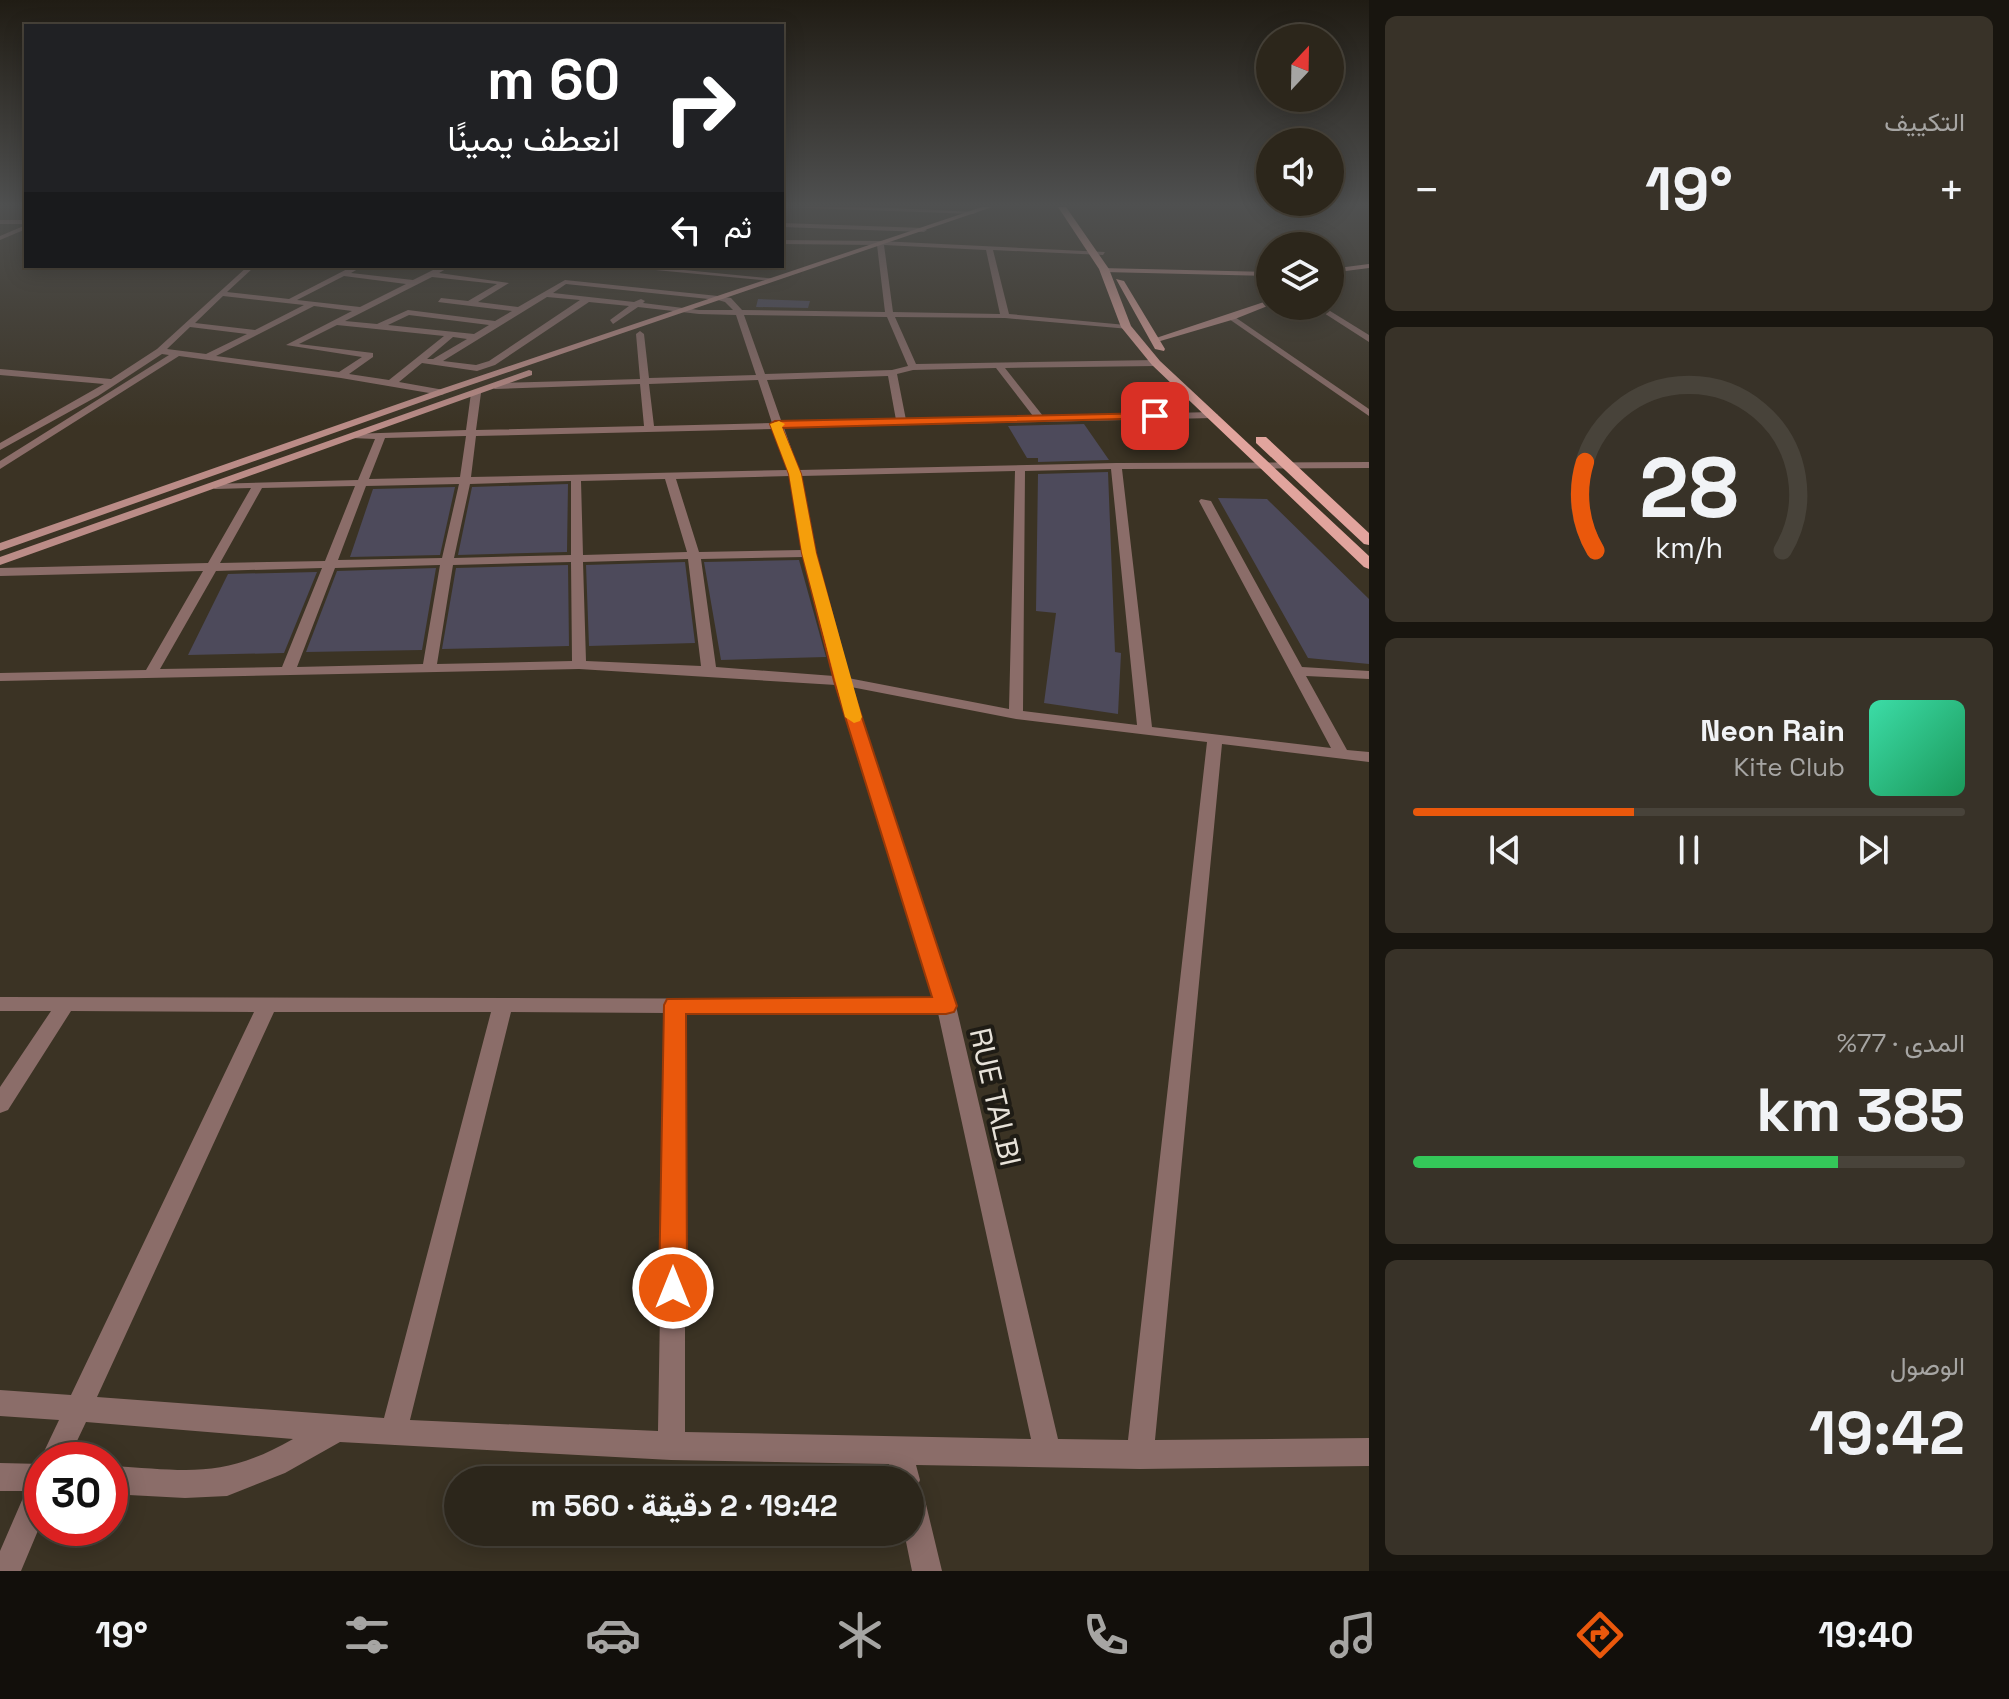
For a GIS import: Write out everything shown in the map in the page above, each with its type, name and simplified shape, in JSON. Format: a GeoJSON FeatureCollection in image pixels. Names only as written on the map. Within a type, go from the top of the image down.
{"type":"FeatureCollection","features":[{"type":"Feature","properties":{"kind":"main road"},"geometry":{"type":"LineString","coordinates":[[1112,280],[1126,327],[1156,363],[1216,409],[1266,464],[1369,564]]}},
{"type":"Feature","properties":{"kind":"main road"},"geometry":{"type":"LineString","coordinates":[[1115,280],[1161,351],[1207,392]]}},
{"type":"Feature","properties":{"kind":"main road"},"geometry":{"type":"LineString","coordinates":[[1216,409],[1230,413]]}},
{"type":"Feature","properties":{"kind":"main road"},"geometry":{"type":"LineString","coordinates":[[1253,434],[1369,541]]}},
{"type":"Feature","properties":{"kind":"street"},"geometry":{"type":"LineString","coordinates":[[0,447],[114,382],[160,351],[236,280]]}},
{"type":"Feature","properties":{"kind":"street"},"geometry":{"type":"LineString","coordinates":[[292,300],[331,280]]}},
{"type":"Feature","properties":{"kind":"street"},"geometry":{"type":"LineString","coordinates":[[397,280],[411,282]]}},
{"type":"Feature","properties":{"kind":"street"},"geometry":{"type":"LineString","coordinates":[[341,375],[370,355],[290,345],[414,280]]}},
{"type":"Feature","properties":{"kind":"street"},"geometry":{"type":"LineString","coordinates":[[462,286],[471,280]]}},
{"type":"Feature","properties":{"kind":"street"},"geometry":{"type":"LineString","coordinates":[[469,304],[505,283],[484,280]]}},
{"type":"Feature","properties":{"kind":"street"},"geometry":{"type":"LineString","coordinates":[[21,570],[10,565],[6,559],[729,303],[771,280]]}},
{"type":"Feature","properties":{"kind":"street"},"geometry":{"type":"LineString","coordinates":[[885,280],[889,313],[913,367]]}},
{"type":"Feature","properties":{"kind":"street"},"geometry":{"type":"LineString","coordinates":[[997,280],[1005,316]]}},
{"type":"Feature","properties":{"kind":"street"},"geometry":{"type":"LineString","coordinates":[[433,363],[565,282],[729,303],[889,313],[1005,316],[1126,327]]}},
{"type":"Feature","properties":{"kind":"street"},"geometry":{"type":"LineString","coordinates":[[613,322],[663,285]]}},
{"type":"Feature","properties":{"kind":"street"},"geometry":{"type":"LineString","coordinates":[[376,328],[451,293]]}},
{"type":"Feature","properties":{"kind":"street"},"geometry":{"type":"LineString","coordinates":[[222,294],[360,309]]}},
{"type":"Feature","properties":{"kind":"street"},"geometry":{"type":"LineString","coordinates":[[544,294],[699,312],[729,303]]}},
{"type":"Feature","properties":{"kind":"street"},"geometry":{"type":"LineString","coordinates":[[417,360],[477,368],[492,363],[587,299]]}},
{"type":"Feature","properties":{"kind":"street"},"geometry":{"type":"LineString","coordinates":[[441,300],[520,310]]}},
{"type":"Feature","properties":{"kind":"street"},"geometry":{"type":"LineString","coordinates":[[208,356],[315,303]]}},
{"type":"Feature","properties":{"kind":"street"},"geometry":{"type":"LineString","coordinates":[[0,547],[684,309],[729,303]]}},
{"type":"Feature","properties":{"kind":"street","name":"RUE TALBI"},"geometry":{"type":"LineString","coordinates":[[729,303],[795,474],[809,553],[842,681],[946,1006],[1048,1454]]}},
{"type":"Feature","properties":{"kind":"street"},"geometry":{"type":"LineString","coordinates":[[1154,340],[1256,308]]}},
{"type":"Feature","properties":{"kind":"street"},"geometry":{"type":"LineString","coordinates":[[408,312],[518,322]]}},
{"type":"Feature","properties":{"kind":"street"},"geometry":{"type":"LineString","coordinates":[[1232,317],[1369,413]]}},
{"type":"Feature","properties":{"kind":"street"},"geometry":{"type":"LineString","coordinates":[[392,383],[470,320]]}},
{"type":"Feature","properties":{"kind":"street"},"geometry":{"type":"LineString","coordinates":[[1339,320],[1369,339]]}},
{"type":"Feature","properties":{"kind":"street"},"geometry":{"type":"LineString","coordinates":[[335,322],[475,337]]}},
{"type":"Feature","properties":{"kind":"street"},"geometry":{"type":"LineString","coordinates":[[533,324],[547,326]]}},
{"type":"Feature","properties":{"kind":"street"},"geometry":{"type":"LineString","coordinates":[[190,325],[256,333]]}},
{"type":"Feature","properties":{"kind":"street"},"geometry":{"type":"LineString","coordinates":[[1348,326],[1369,326]]}},
{"type":"Feature","properties":{"kind":"street"},"geometry":{"type":"LineString","coordinates":[[382,338],[396,330]]}},
{"type":"Feature","properties":{"kind":"street"},"geometry":{"type":"LineString","coordinates":[[640,334],[649,429]]}},
{"type":"Feature","properties":{"kind":"street"},"geometry":{"type":"LineString","coordinates":[[356,353],[369,345]]}},
{"type":"Feature","properties":{"kind":"street"},"geometry":{"type":"LineString","coordinates":[[160,351],[441,392]]}},
{"type":"Feature","properties":{"kind":"street"},"geometry":{"type":"LineString","coordinates":[[0,466],[178,353]]}},
{"type":"Feature","properties":{"kind":"street"},"geometry":{"type":"LineString","coordinates":[[495,386],[892,373],[913,367],[1156,363]]}},
{"type":"Feature","properties":{"kind":"street"},"geometry":{"type":"LineString","coordinates":[[998,365],[1039,418]]}},
{"type":"Feature","properties":{"kind":"street"},"geometry":{"type":"LineString","coordinates":[[0,372],[114,382]]}},
{"type":"Feature","properties":{"kind":"street"},"geometry":{"type":"LineString","coordinates":[[892,373],[901,421]]}},
{"type":"Feature","properties":{"kind":"street"},"geometry":{"type":"LineString","coordinates":[[429,670],[447,563],[465,482],[476,393]]}},
{"type":"Feature","properties":{"kind":"street"},"geometry":{"type":"LineString","coordinates":[[356,436],[1039,418],[1216,409]]}},
{"type":"Feature","properties":{"kind":"street"},"geometry":{"type":"LineString","coordinates":[[287,673],[381,435]]}},
{"type":"Feature","properties":{"kind":"street"},"geometry":{"type":"LineString","coordinates":[[215,486],[1116,466],[1369,465]]}},
{"type":"Feature","properties":{"kind":"street"},"geometry":{"type":"LineString","coordinates":[[1116,466],[1145,731]]}},
{"type":"Feature","properties":{"kind":"street"},"geometry":{"type":"LineString","coordinates":[[1016,715],[1020,469]]}},
{"type":"Feature","properties":{"kind":"street"},"geometry":{"type":"LineString","coordinates":[[576,478],[579,665]]}},
{"type":"Feature","properties":{"kind":"street"},"geometry":{"type":"LineString","coordinates":[[670,478],[694,556],[709,671]]}},
{"type":"Feature","properties":{"kind":"street"},"geometry":{"type":"LineString","coordinates":[[150,675],[208,568],[258,486]]}},
{"type":"Feature","properties":{"kind":"street"},"geometry":{"type":"LineString","coordinates":[[1205,501],[1341,753]]}},
{"type":"Feature","properties":{"kind":"street"},"geometry":{"type":"LineString","coordinates":[[0,572],[809,553]]}},
{"type":"Feature","properties":{"kind":"street"},"geometry":{"type":"LineString","coordinates":[[0,677],[579,665],[709,671],[842,681],[1016,715],[1369,757]]}},
{"type":"Feature","properties":{"kind":"street"},"geometry":{"type":"LineString","coordinates":[[1297,671],[1369,675]]}},
{"type":"Feature","properties":{"kind":"street"},"geometry":{"type":"LineString","coordinates":[[1140,1455],[1215,739]]}},
{"type":"Feature","properties":{"kind":"street"},"geometry":{"type":"LineString","coordinates":[[0,1004],[946,1006]]}},
{"type":"Feature","properties":{"kind":"street"},"geometry":{"type":"LineString","coordinates":[[0,1104],[66,1004]]}},
{"type":"Feature","properties":{"kind":"street"},"geometry":{"type":"LineString","coordinates":[[62,1442],[268,1004]]}},
{"type":"Feature","properties":{"kind":"street"},"geometry":{"type":"LineString","coordinates":[[393,1433],[503,1005]]}},
{"type":"Feature","properties":{"kind":"street"},"geometry":{"type":"LineString","coordinates":[[671,1446],[675,1005]]}},
{"type":"Feature","properties":{"kind":"street"},"geometry":{"type":"LineString","coordinates":[[0,1403],[393,1433],[671,1446],[1140,1455],[1369,1452]]}},
{"type":"Feature","properties":{"kind":"street"},"geometry":{"type":"LineString","coordinates":[[128,1481],[211,1484],[232,1479],[272,1464],[336,1429]]}},
{"type":"Feature","properties":{"kind":"street"},"geometry":{"type":"LineString","coordinates":[[900,1452],[903,1466]]}},
{"type":"Feature","properties":{"kind":"street"},"geometry":{"type":"LineString","coordinates":[[0,1477],[24,1478]]}},
{"type":"Feature","properties":{"kind":"street"},"geometry":{"type":"LineString","coordinates":[[6,1571],[24,1530]]}},
{"type":"Feature","properties":{"kind":"street"},"geometry":{"type":"LineString","coordinates":[[921,1546],[927,1571]]}},
{"type":"Feature","properties":{"kind":"building"},"geometry":{"type":"Polygon","coordinates":[[[758,299],[810,301],[808,308],[756,307],[758,299]]]}},
{"type":"Feature","properties":{"kind":"building"},"geometry":{"type":"Polygon","coordinates":[[[1084,424],[1109,460],[1038,462],[1038,458],[1027,458],[1008,426],[1084,424]]]}},
{"type":"Feature","properties":{"kind":"building"},"geometry":{"type":"Polygon","coordinates":[[[1108,472],[1115,652],[1121,653],[1118,714],[1044,703],[1056,613],[1036,611],[1038,474],[1108,472]]]}},
{"type":"Feature","properties":{"kind":"building"},"geometry":{"type":"Polygon","coordinates":[[[568,484],[567,552],[458,555],[472,487],[568,484]]]}},
{"type":"Feature","properties":{"kind":"building"},"geometry":{"type":"Polygon","coordinates":[[[455,487],[440,555],[350,557],[373,489],[455,487]]]}},
{"type":"Feature","properties":{"kind":"building"},"geometry":{"type":"Polygon","coordinates":[[[1218,498],[1267,499],[1369,599],[1369,664],[1308,658],[1218,498]]]}},
{"type":"Feature","properties":{"kind":"building"},"geometry":{"type":"Polygon","coordinates":[[[799,560],[826,657],[721,660],[704,562],[799,560]]]}},
{"type":"Feature","properties":{"kind":"building"},"geometry":{"type":"Polygon","coordinates":[[[685,562],[695,643],[589,646],[586,565],[685,562]]]}},
{"type":"Feature","properties":{"kind":"building"},"geometry":{"type":"Polygon","coordinates":[[[568,565],[569,646],[442,649],[456,568],[568,565]]]}},
{"type":"Feature","properties":{"kind":"building"},"geometry":{"type":"Polygon","coordinates":[[[436,568],[422,650],[306,652],[337,571],[436,568]]]}},
{"type":"Feature","properties":{"kind":"building"},"geometry":{"type":"Polygon","coordinates":[[[317,572],[284,653],[188,655],[228,574],[317,572]]]}},
{"type":"Feature","properties":{"kind":"slow traffic"},"geometry":{"type":"LineString","coordinates":[[779,424],[775,424],[795,474],[809,553],[854,717]]}},
{"type":"Feature","properties":{"kind":"route"},"geometry":{"type":"LineString","coordinates":[[673,1288],[675,1005],[946,1006],[842,681],[809,553],[795,474],[775,424],[1155,416]]}}]}
